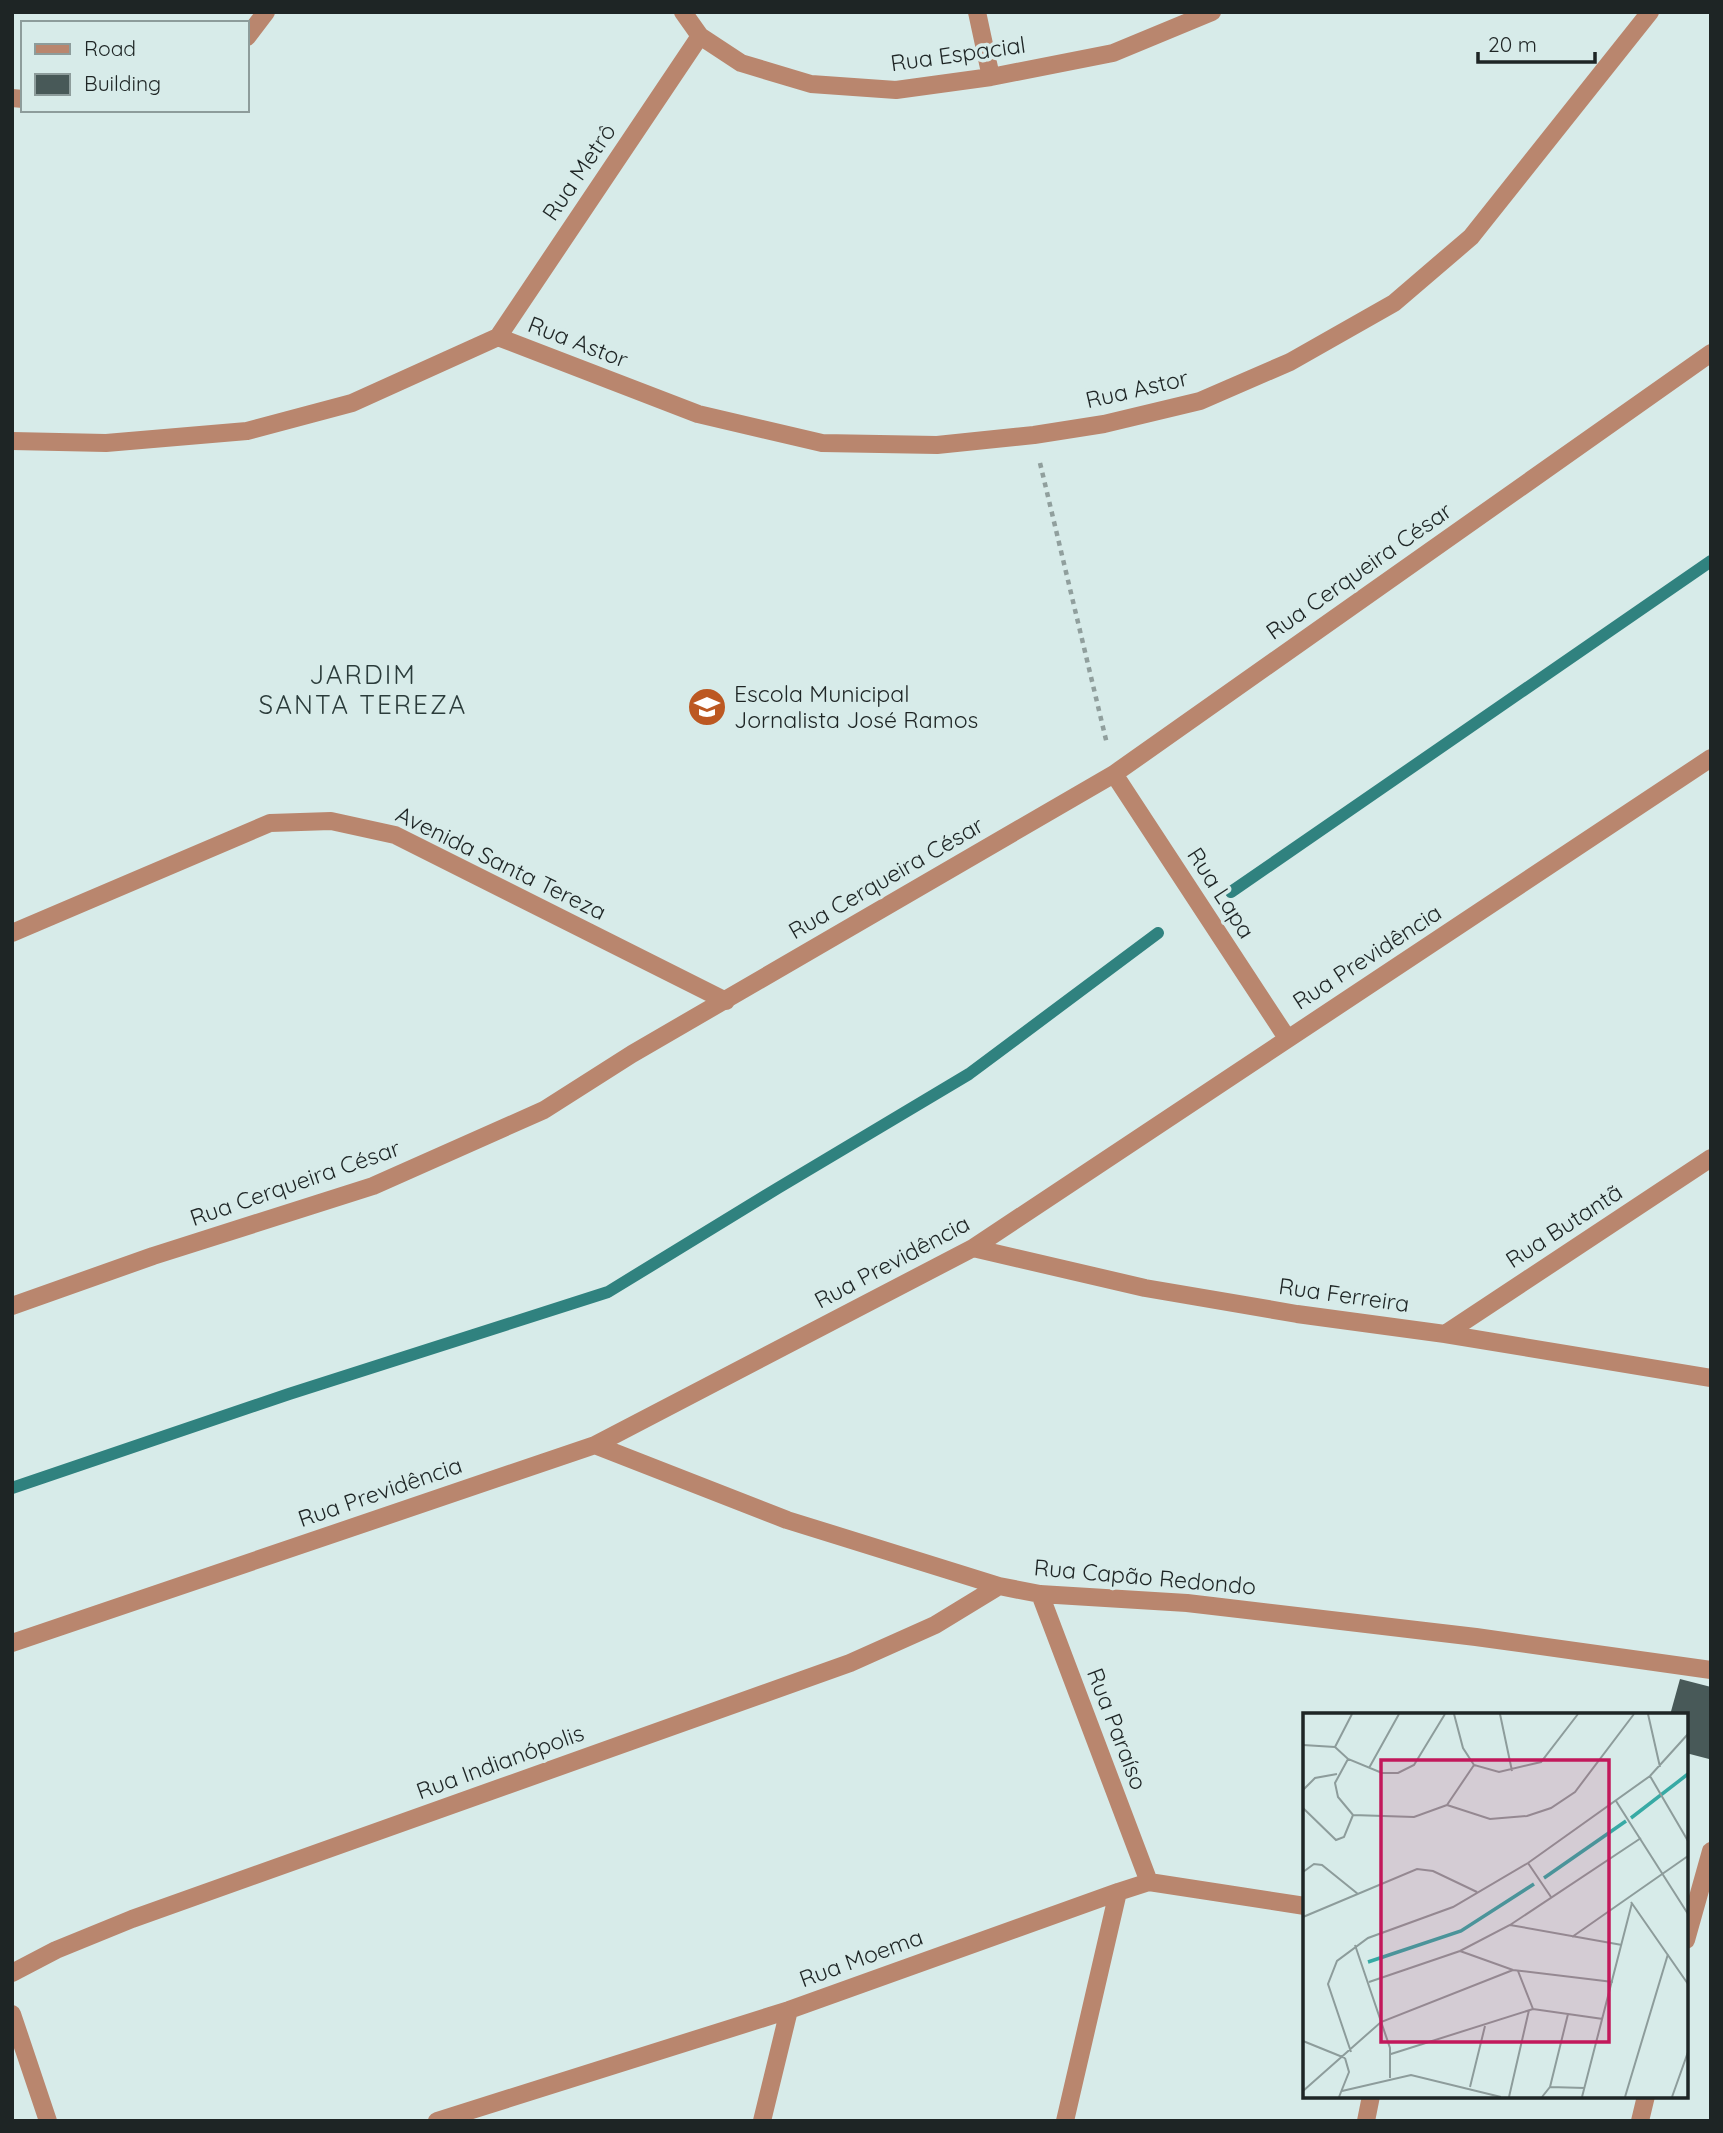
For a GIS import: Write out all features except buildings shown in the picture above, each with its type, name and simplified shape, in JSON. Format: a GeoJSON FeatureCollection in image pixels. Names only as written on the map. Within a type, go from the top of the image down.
{"type":"FeatureCollection","features":[{"type":"Feature","properties":{"kind":"street"},"geometry":{"type":"LineString","coordinates":[[248,36],[266,12]]}},
{"type":"Feature","properties":{"kind":"street","name":"Rua Espacial"},"geometry":{"type":"LineString","coordinates":[[683,12],[700,36],[741,63],[811,84],[895,90],[991,77],[1114,53],[1212,12]]}},
{"type":"Feature","properties":{"kind":"street"},"geometry":{"type":"LineString","coordinates":[[977,12],[991,77]]}},
{"type":"Feature","properties":{"kind":"street","name":"Rua Astor"},"geometry":{"type":"LineString","coordinates":[[498,337],[698,414],[822,443],[937,445],[1034,435],[1104,424],[1200,401],[1290,362],[1394,303],[1471,237],[1650,12]]}},
{"type":"Feature","properties":{"kind":"street","name":"Rua Metrô"},"geometry":{"type":"LineString","coordinates":[[498,337],[700,36]]}},
{"type":"Feature","properties":{"kind":"street"},"geometry":{"type":"LineString","coordinates":[[12,442],[106,443],[247,430],[352,403],[498,337]]}},
{"type":"Feature","properties":{"kind":"street","name":"Rua Cerqueira César"},"geometry":{"type":"LineString","coordinates":[[12,1306],[153,1256],[373,1186],[544,1110],[632,1054],[1114,774],[1711,353]]}},
{"type":"Feature","properties":{"kind":"street","name":"Rua Previdência"},"geometry":{"type":"LineString","coordinates":[[12,1643],[595,1446],[973,1248],[1711,758]]}},
{"type":"Feature","properties":{"kind":"street","name":"Rua Lapa"},"geometry":{"type":"LineString","coordinates":[[1114,774],[1287,1038]]}},
{"type":"Feature","properties":{"kind":"street","name":"Avenida Santa Tereza"},"geometry":{"type":"LineString","coordinates":[[12,933],[270,823],[331,821],[395,835],[726,1001]]}},
{"type":"Feature","properties":{"kind":"street","name":"Rua Butantã"},"geometry":{"type":"LineString","coordinates":[[1445,1334],[1711,1158]]}},
{"type":"Feature","properties":{"kind":"street","name":"Rua Ferreira"},"geometry":{"type":"LineString","coordinates":[[973,1248],[1145,1288],[1711,1378]]}},
{"type":"Feature","properties":{"kind":"street","name":"Rua Capão Redondo"},"geometry":{"type":"LineString","coordinates":[[595,1446],[787,1520],[999,1586],[1040,1594],[1187,1603],[1476,1637],[1711,1670]]}},
{"type":"Feature","properties":{"kind":"street","name":"Rua Indianópolis"},"geometry":{"type":"LineString","coordinates":[[12,1973],[56,1950],[132,1919],[850,1663],[935,1625],[999,1586]]}},
{"type":"Feature","properties":{"kind":"street","name":"Rua Paraíso"},"geometry":{"type":"LineString","coordinates":[[1040,1594],[1149,1882]]}},
{"type":"Feature","properties":{"kind":"street"},"geometry":{"type":"LineString","coordinates":[[1688,1933],[1711,1852]]}},
{"type":"Feature","properties":{"kind":"street","name":"Rua Moema"},"geometry":{"type":"LineString","coordinates":[[437,2121],[789,2010],[1149,1882],[1303,1906]]}},
{"type":"Feature","properties":{"kind":"street"},"geometry":{"type":"LineString","coordinates":[[1065,2121],[1118,1892]]}},
{"type":"Feature","properties":{"kind":"street"},"geometry":{"type":"LineString","coordinates":[[762,2121],[789,2010]]}},
{"type":"Feature","properties":{"kind":"street"},"geometry":{"type":"LineString","coordinates":[[12,2014],[48,2121]]}},
{"type":"Feature","properties":{"kind":"street"},"geometry":{"type":"LineString","coordinates":[[1366,2121],[1371,2098]]}},
{"type":"Feature","properties":{"kind":"street"},"geometry":{"type":"LineString","coordinates":[[1640,2121],[1646,2098]]}},
{"type":"Feature","properties":{"kind":"path"},"geometry":{"type":"LineString","coordinates":[[1034,435],[1114,774]]}},
{"type":"Feature","properties":{"kind":"waterway"},"geometry":{"type":"LineString","coordinates":[[1231,892],[1711,561]]}},
{"type":"Feature","properties":{"kind":"waterway"},"geometry":{"type":"LineString","coordinates":[[12,1488],[289,1394],[608,1292],[969,1074],[1158,933]]}},
{"type":"Feature","properties":{"kind":"place","name":"Escola Municipal Jornalista José Ramos"},"geometry":{"type":"Point","coordinates":[707,707]}},
{"type":"Feature","properties":{"kind":"district","name":"JARDIM SANTA TEREZA"},"geometry":{"type":"Point","coordinates":[363,690]}}]}
